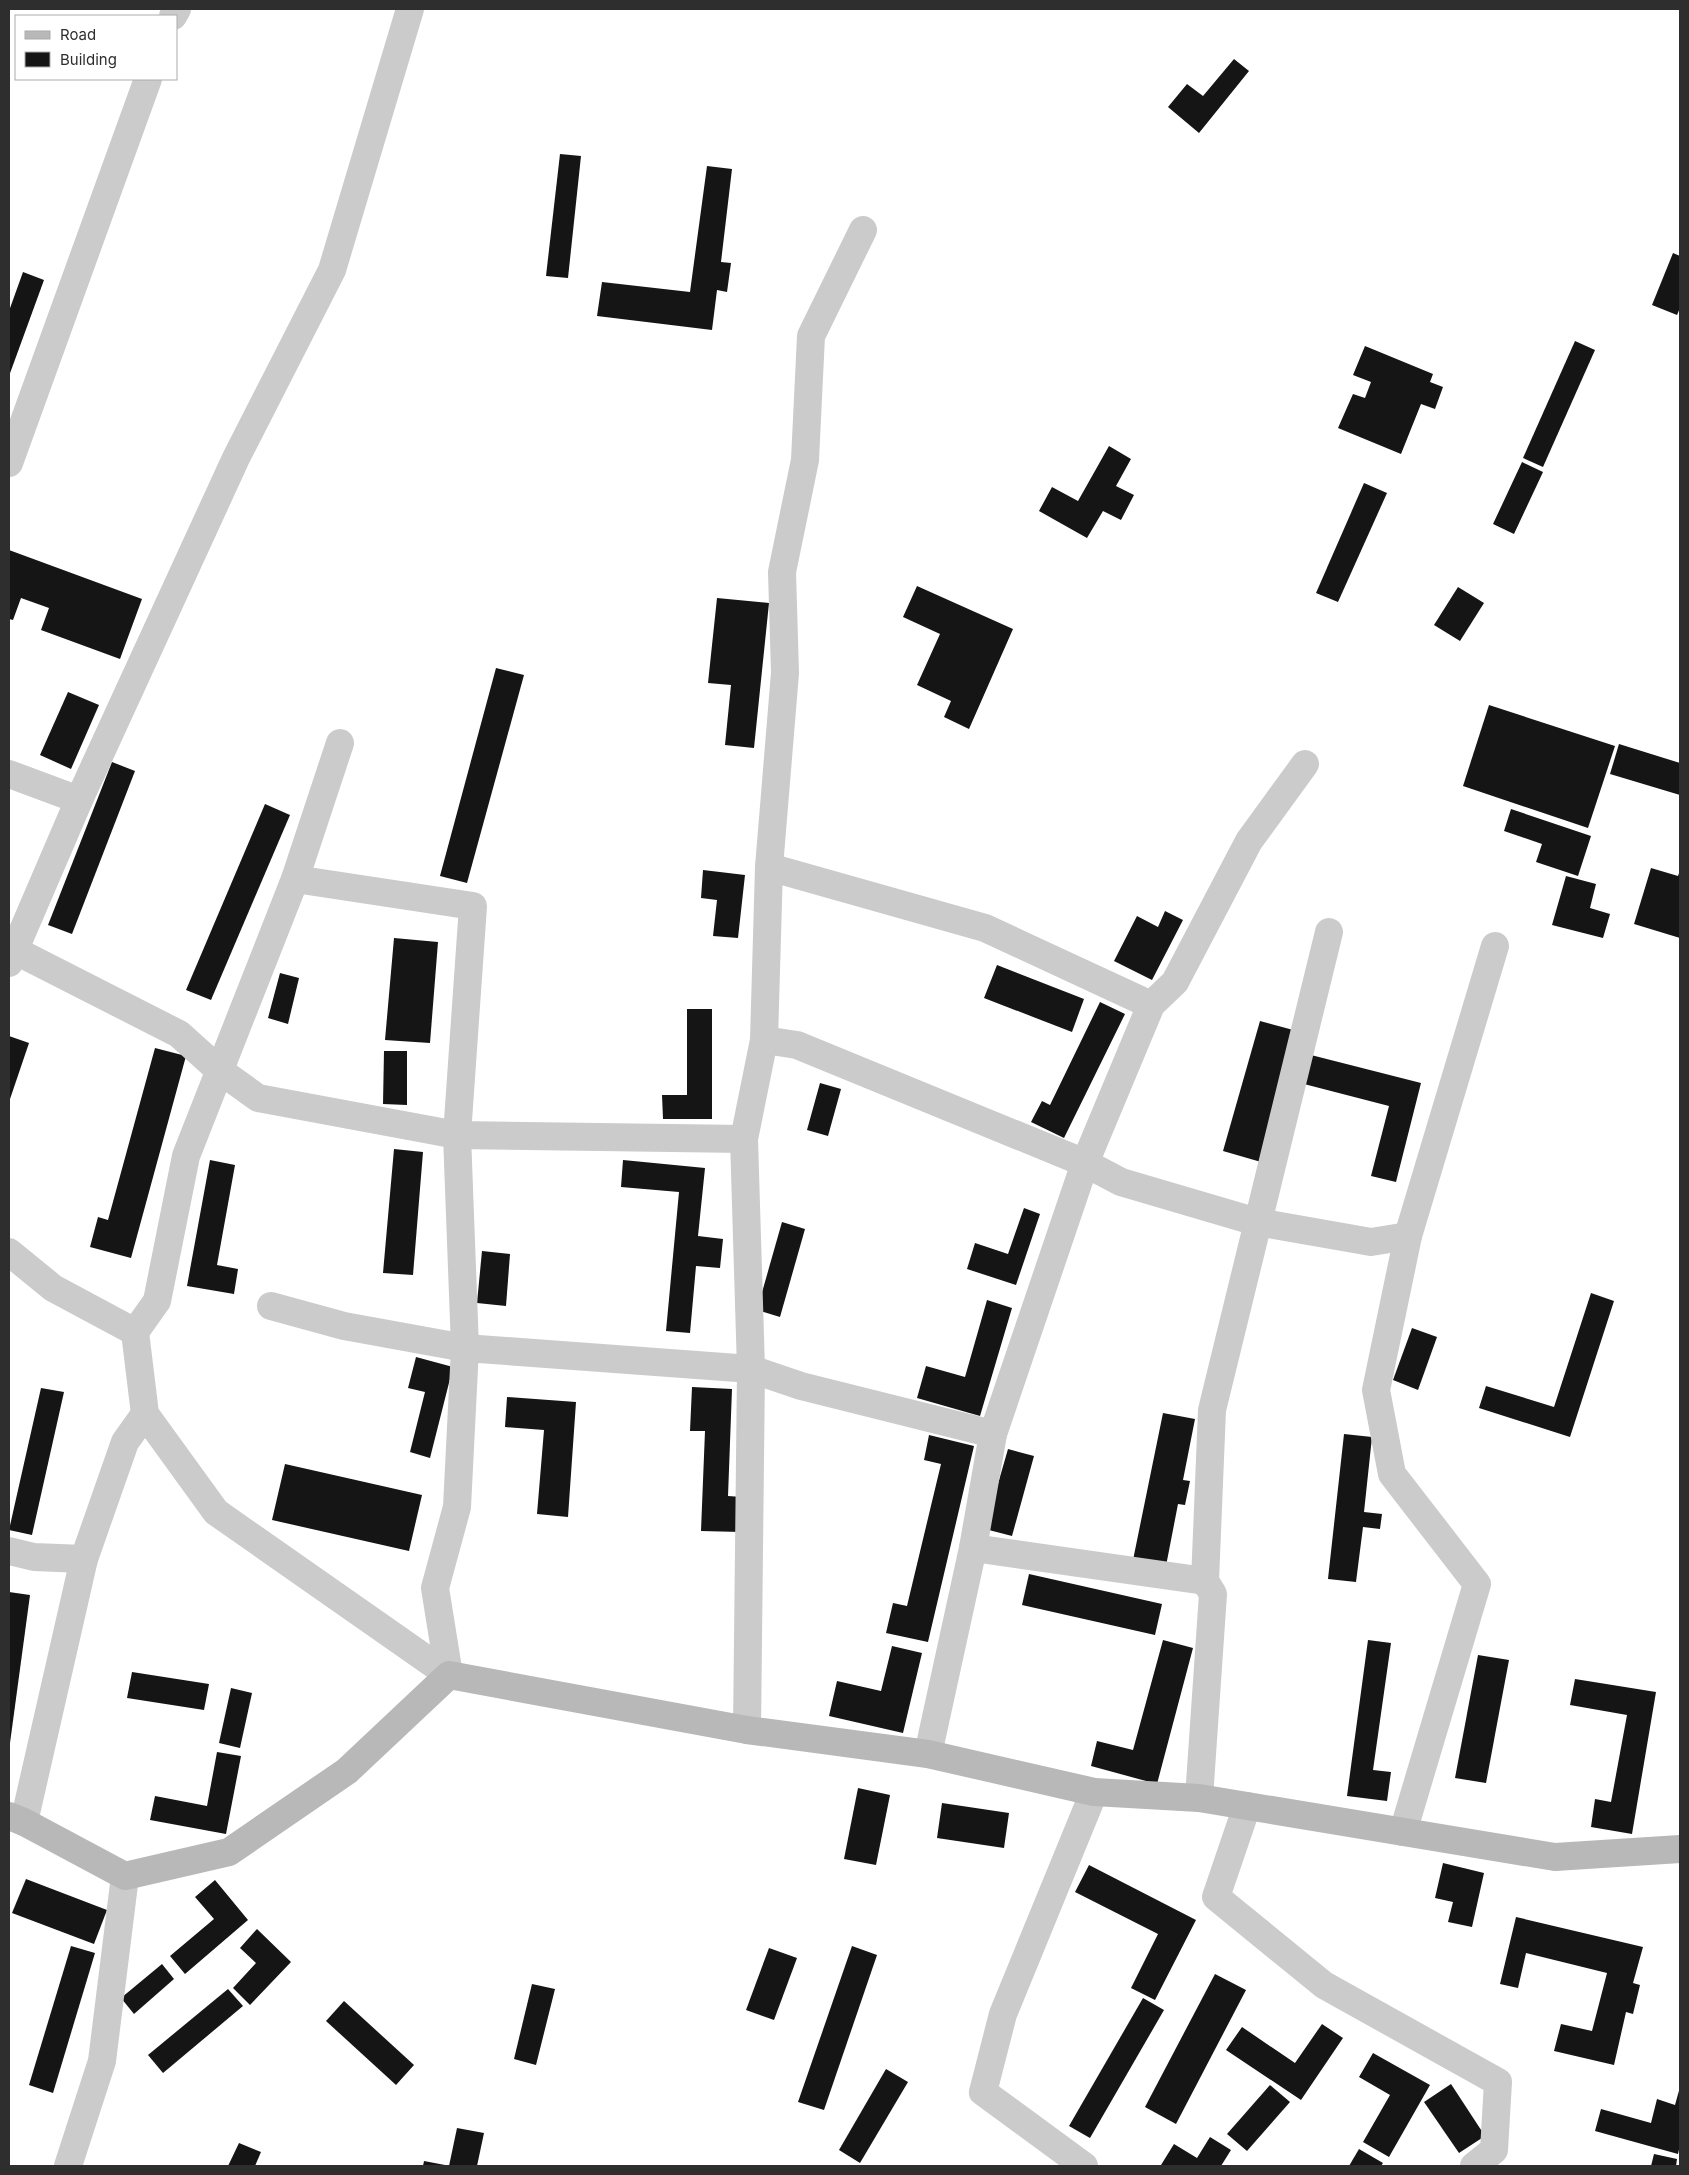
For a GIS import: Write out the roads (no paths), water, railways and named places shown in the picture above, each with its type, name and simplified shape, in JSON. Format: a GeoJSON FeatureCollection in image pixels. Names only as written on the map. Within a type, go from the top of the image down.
{"type":"FeatureCollection","features":[{"type":"Feature","properties":{"kind":"street"},"geometry":{"type":"LineString","coordinates":[[410,9],[332,270],[236,458],[79,800],[11,957],[179,1034],[219,1070],[258,1098],[458,1135],[744,1139]]}},
{"type":"Feature","properties":{"kind":"street"},"geometry":{"type":"LineString","coordinates":[[9,463],[148,80]]}},
{"type":"Feature","properties":{"kind":"street"},"geometry":{"type":"LineString","coordinates":[[747,1730],[751,1369],[744,1139],[764,1040],[769,867],[785,673],[782,572],[805,460],[811,336],[862,230]]}},
{"type":"Feature","properties":{"kind":"street"},"geometry":{"type":"LineString","coordinates":[[340,742],[295,879],[186,1156],[157,1301],[135,1332],[145,1414],[216,1512],[449,1675],[747,1730],[928,1754],[1094,1792],[1199,1798],[1555,1857],[1680,1849]]}},
{"type":"Feature","properties":{"kind":"street"},"geometry":{"type":"LineString","coordinates":[[928,1754],[973,1548],[993,1434],[1085,1163],[1151,1005],[1175,982],[1248,841],[1304,764]]}},
{"type":"Feature","properties":{"kind":"street"},"geometry":{"type":"LineString","coordinates":[[9,774],[79,800]]}},
{"type":"Feature","properties":{"kind":"street"},"geometry":{"type":"LineString","coordinates":[[769,867],[984,928],[1151,1005]]}},
{"type":"Feature","properties":{"kind":"street"},"geometry":{"type":"LineString","coordinates":[[295,879],[473,906],[458,1135],[465,1348],[457,1507],[435,1588],[449,1675]]}},
{"type":"Feature","properties":{"kind":"street"},"geometry":{"type":"LineString","coordinates":[[1199,1798],[1214,1594],[1205,1581],[1212,1410],[1328,932]]}},
{"type":"Feature","properties":{"kind":"street"},"geometry":{"type":"LineString","coordinates":[[1403,1832],[1477,1584],[1392,1474],[1376,1390],[1408,1236],[1495,946]]}},
{"type":"Feature","properties":{"kind":"street"},"geometry":{"type":"LineString","coordinates":[[764,1040],[797,1045],[1085,1163],[1121,1182],[1257,1222],[1371,1242],[1408,1236]]}},
{"type":"Feature","properties":{"kind":"street"},"geometry":{"type":"LineString","coordinates":[[9,1252],[53,1288],[135,1332]]}},
{"type":"Feature","properties":{"kind":"street"},"geometry":{"type":"LineString","coordinates":[[271,1306],[344,1326],[465,1348],[751,1369],[801,1386],[993,1434]]}},
{"type":"Feature","properties":{"kind":"street"},"geometry":{"type":"LineString","coordinates":[[145,1414],[124,1442],[84,1559],[16,1819],[125,1876],[230,1852],[347,1771],[449,1675]]}},
{"type":"Feature","properties":{"kind":"street"},"geometry":{"type":"LineString","coordinates":[[973,1548],[1205,1581]]}},
{"type":"Feature","properties":{"kind":"street"},"geometry":{"type":"LineString","coordinates":[[9,1551],[34,1556],[84,1559]]}},
{"type":"Feature","properties":{"kind":"street"},"geometry":{"type":"LineString","coordinates":[[1084,2166],[983,2092],[1003,2014],[1094,1792]]}},
{"type":"Feature","properties":{"kind":"street"},"geometry":{"type":"LineString","coordinates":[[1246,1806],[1216,1896],[1324,1984],[1498,2082],[1494,2150],[1474,2166]]}},
{"type":"Feature","properties":{"kind":"street"},"geometry":{"type":"LineString","coordinates":[[68,2166],[102,2062],[125,1876]]}}]}
